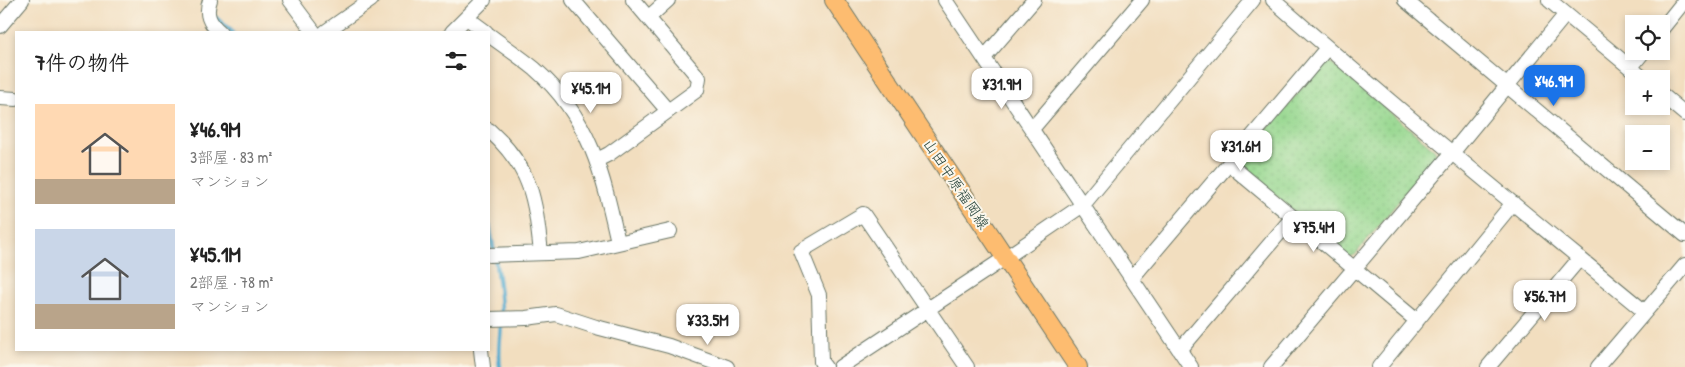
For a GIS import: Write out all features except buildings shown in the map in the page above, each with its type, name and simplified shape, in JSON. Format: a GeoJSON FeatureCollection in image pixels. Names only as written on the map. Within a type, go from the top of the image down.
{"type":"FeatureCollection","features":[{"type":"Feature","properties":{"kind":"main road","name":"山田中原福岡線"},"geometry":{"type":"LineString","coordinates":[[834,0],[1078,367]]}},
{"type":"Feature","properties":{"kind":"street"},"geometry":{"type":"LineString","coordinates":[[0,26],[22,0]]}},
{"type":"Feature","properties":{"kind":"street"},"geometry":{"type":"LineString","coordinates":[[210,0],[206,9],[214,27],[219,31]]}},
{"type":"Feature","properties":{"kind":"street"},"geometry":{"type":"LineString","coordinates":[[290,0],[313,31]]}},
{"type":"Feature","properties":{"kind":"street"},"geometry":{"type":"LineString","coordinates":[[326,31],[371,0]]}},
{"type":"Feature","properties":{"kind":"street"},"geometry":{"type":"LineString","coordinates":[[453,31],[484,0]]}},
{"type":"Feature","properties":{"kind":"street"},"geometry":{"type":"LineString","coordinates":[[573,0],[668,111]]}},
{"type":"Feature","properties":{"kind":"street"},"geometry":{"type":"LineString","coordinates":[[597,160],[697,90],[699,78],[633,0]]}},
{"type":"Feature","properties":{"kind":"street"},"geometry":{"type":"LineString","coordinates":[[648,18],[668,0]]}},
{"type":"Feature","properties":{"kind":"street"},"geometry":{"type":"LineString","coordinates":[[945,0],[1191,367]]}},
{"type":"Feature","properties":{"kind":"street"},"geometry":{"type":"LineString","coordinates":[[984,58],[1034,0]]}},
{"type":"Feature","properties":{"kind":"street"},"geometry":{"type":"LineString","coordinates":[[840,367],[1083,204],[1254,0]]}},
{"type":"Feature","properties":{"kind":"street"},"geometry":{"type":"LineString","coordinates":[[1273,0],[1452,153],[1645,312]]}},
{"type":"Feature","properties":{"kind":"street"},"geometry":{"type":"LineString","coordinates":[[1405,0],[1685,235]]}},
{"type":"Feature","properties":{"kind":"street"},"geometry":{"type":"LineString","coordinates":[[1549,0],[1634,70]]}},
{"type":"Feature","properties":{"kind":"street"},"geometry":{"type":"LineString","coordinates":[[1670,19],[1685,0]]}},
{"type":"Feature","properties":{"kind":"street"},"geometry":{"type":"LineString","coordinates":[[1032,129],[1139,1]]}},
{"type":"Feature","properties":{"kind":"street"},"geometry":{"type":"LineString","coordinates":[[1271,367],[1452,153],[1566,14]]}},
{"type":"Feature","properties":{"kind":"street"},"geometry":{"type":"LineString","coordinates":[[466,18],[483,31]]}},
{"type":"Feature","properties":{"kind":"street"},"geometry":{"type":"LineString","coordinates":[[490,36],[536,70],[574,112],[597,160],[618,242]]}},
{"type":"Feature","properties":{"kind":"street"},"geometry":{"type":"LineString","coordinates":[[1132,278],[1327,48]]}},
{"type":"Feature","properties":{"kind":"street"},"geometry":{"type":"LineString","coordinates":[[1630,67],[1636,60]]}},
{"type":"Feature","properties":{"kind":"street"},"geometry":{"type":"LineString","coordinates":[[0,98],[15,99]]}},
{"type":"Feature","properties":{"kind":"street"},"geometry":{"type":"LineString","coordinates":[[1670,102],[1685,114]]}},
{"type":"Feature","properties":{"kind":"street"},"geometry":{"type":"LineString","coordinates":[[490,131],[516,159],[529,182],[537,216],[541,253]]}},
{"type":"Feature","properties":{"kind":"street"},"geometry":{"type":"LineString","coordinates":[[1229,164],[1417,321]]}},
{"type":"Feature","properties":{"kind":"street"},"geometry":{"type":"LineString","coordinates":[[1379,367],[1514,204]]}},
{"type":"Feature","properties":{"kind":"street"},"geometry":{"type":"LineString","coordinates":[[824,367],[821,362],[819,294],[801,251],[863,214],[967,367]]}},
{"type":"Feature","properties":{"kind":"street"},"geometry":{"type":"LineString","coordinates":[[1180,350],[1293,217]]}},
{"type":"Feature","properties":{"kind":"street"},"geometry":{"type":"LineString","coordinates":[[490,255],[578,252],[670,231]]}},
{"type":"Feature","properties":{"kind":"street"},"geometry":{"type":"LineString","coordinates":[[1488,367],[1580,258]]}},
{"type":"Feature","properties":{"kind":"street"},"geometry":{"type":"LineString","coordinates":[[1598,367],[1685,265]]}},
{"type":"Feature","properties":{"kind":"street"},"geometry":{"type":"LineString","coordinates":[[490,319],[526,318],[556,314],[596,327],[669,346],[727,367]]}},
{"type":"Feature","properties":{"kind":"street"},"geometry":{"type":"LineString","coordinates":[[481,351],[483,367]]}},
{"type":"Feature","properties":{"kind":"green space"},"geometry":{"type":"Polygon","coordinates":[[[1329,61],[1435,150],[1436,155],[1355,255],[1348,257],[1242,167],[1243,158],[1324,62],[1329,61]]]}},
{"type":"Feature","properties":{"kind":"waterway"},"geometry":{"type":"LineString","coordinates":[[216,18],[231,31]]}},
{"type":"Feature","properties":{"kind":"waterway"},"geometry":{"type":"LineString","coordinates":[[490,230],[501,303],[500,367]]}}]}
